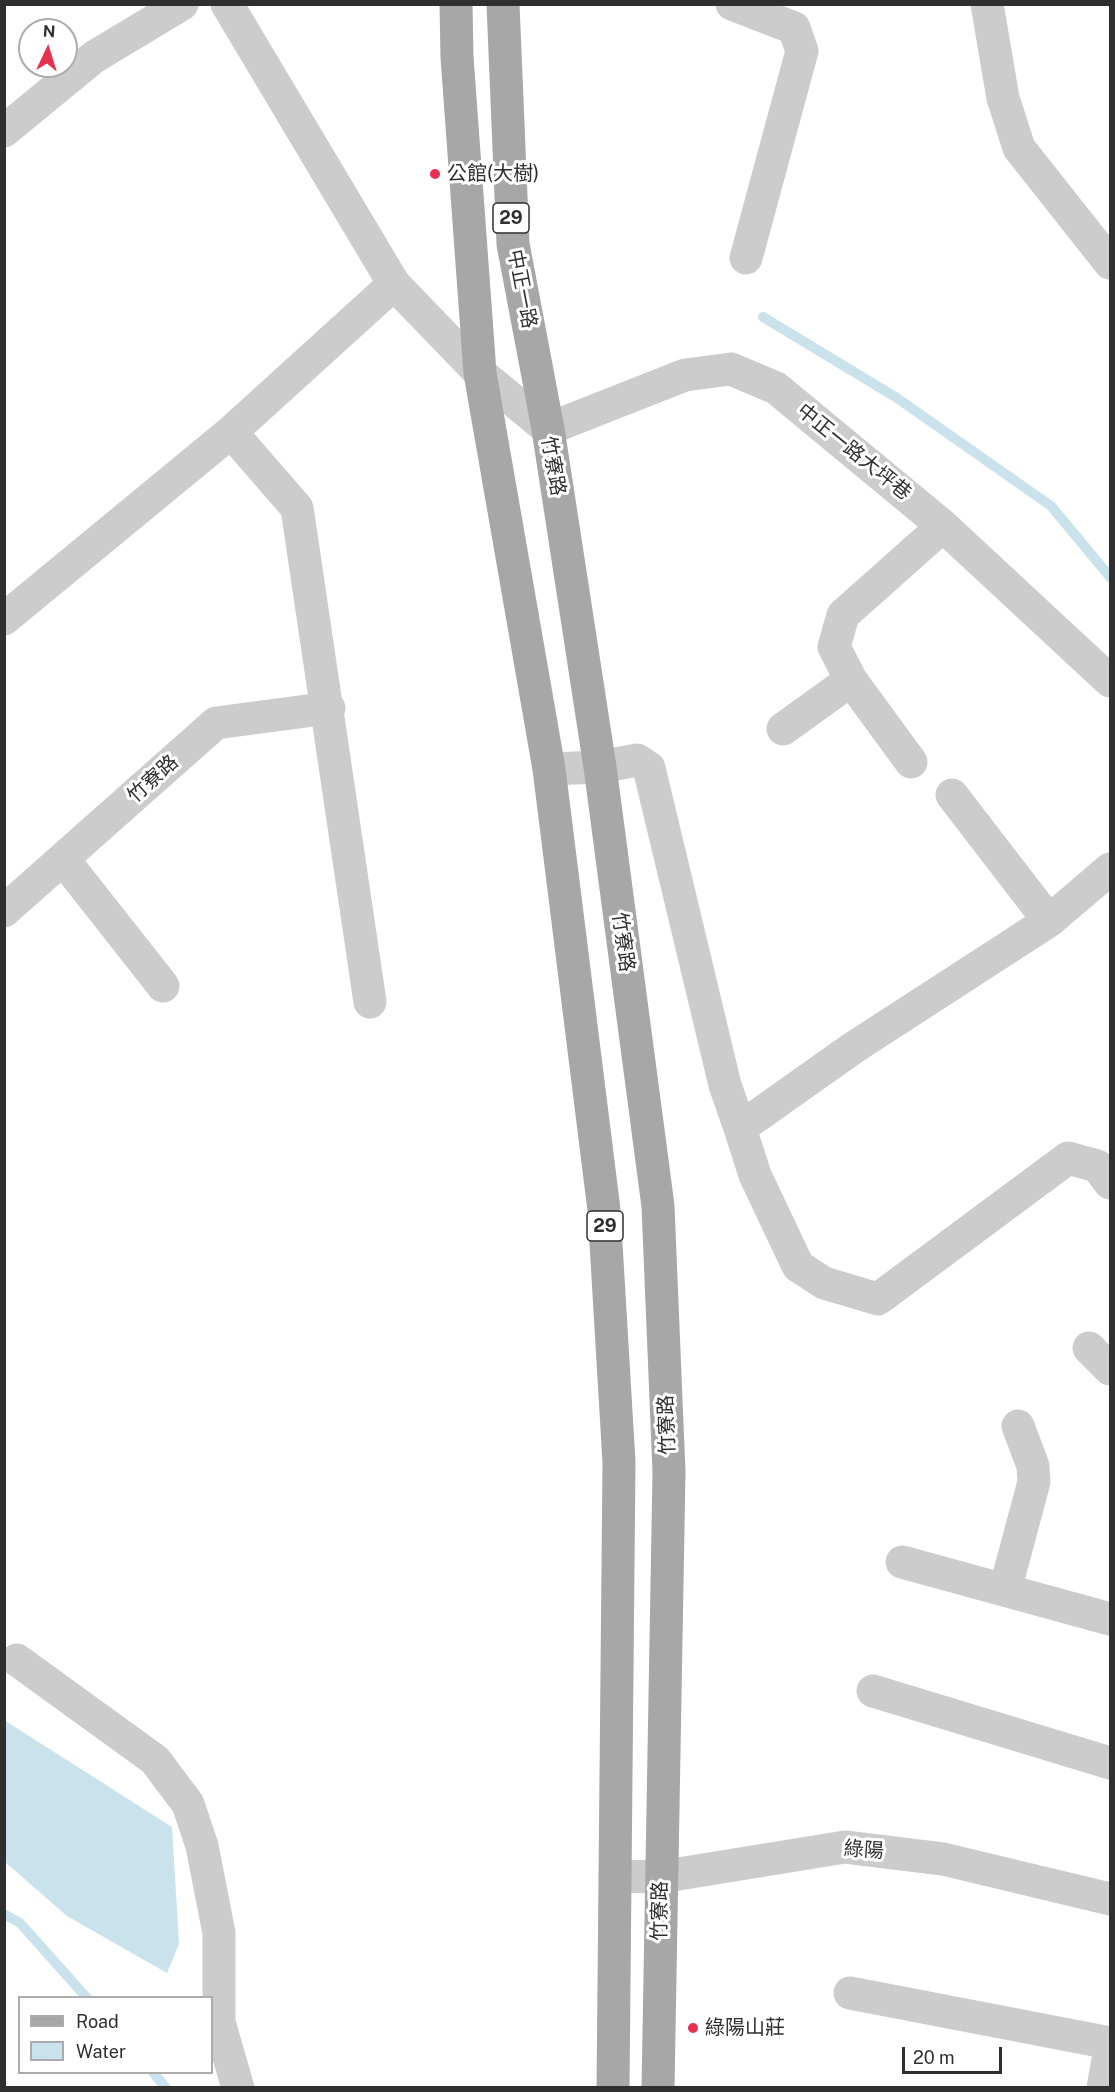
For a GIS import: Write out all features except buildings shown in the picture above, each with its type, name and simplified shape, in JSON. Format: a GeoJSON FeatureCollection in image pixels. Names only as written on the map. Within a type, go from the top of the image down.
{"type":"FeatureCollection","features":[{"type":"Feature","properties":{"kind":"main road","name":"29"},"geometry":{"type":"LineString","coordinates":[[456,4],[456,57],[480,373],[549,769],[604,1210],[619,1462],[613,2088]]}},
{"type":"Feature","properties":{"kind":"main road","name":"中正一路"},"geometry":{"type":"LineString","coordinates":[[503,4],[513,244],[548,429]]}},
{"type":"Feature","properties":{"kind":"main road","name":"竹寮路"},"geometry":{"type":"LineString","coordinates":[[548,429],[600,767],[658,1206],[669,1472],[658,2088]]}},
{"type":"Feature","properties":{"kind":"street"},"geometry":{"type":"LineString","coordinates":[[4,131],[94,57],[182,4]]}},
{"type":"Feature","properties":{"kind":"street"},"geometry":{"type":"LineString","coordinates":[[4,619],[231,432],[394,284],[227,4]]}},
{"type":"Feature","properties":{"kind":"street"},"geometry":{"type":"LineString","coordinates":[[732,4],[794,28],[802,51],[746,258]]}},
{"type":"Feature","properties":{"kind":"street"},"geometry":{"type":"LineString","coordinates":[[987,4],[1003,98],[1019,148],[1110,263]]}},
{"type":"Feature","properties":{"kind":"street","name":"竹寮路"},"geometry":{"type":"LineString","coordinates":[[394,284],[480,373],[548,429]]}},
{"type":"Feature","properties":{"kind":"street","name":"中正一路大坪巷"},"geometry":{"type":"LineString","coordinates":[[548,429],[685,375],[731,369],[776,388],[943,526],[1110,681]]}},
{"type":"Feature","properties":{"kind":"street"},"geometry":{"type":"LineString","coordinates":[[231,432],[297,508],[370,1002]]}},
{"type":"Feature","properties":{"kind":"street"},"geometry":{"type":"LineString","coordinates":[[911,762],[851,680],[834,647],[843,615],[943,526]]}},
{"type":"Feature","properties":{"kind":"street"},"geometry":{"type":"LineString","coordinates":[[783,729],[851,680]]}},
{"type":"Feature","properties":{"kind":"street","name":"竹寮路"},"geometry":{"type":"LineString","coordinates":[[4,911],[216,723],[328,708]]}},
{"type":"Feature","properties":{"kind":"street"},"geometry":{"type":"LineString","coordinates":[[549,769],[600,767],[637,760],[649,768],[726,1085],[755,1175],[798,1266],[824,1284],[878,1299],[1068,1158],[1097,1166],[1110,1183]]}},
{"type":"Feature","properties":{"kind":"street"},"geometry":{"type":"LineString","coordinates":[[951,795],[1049,921]]}},
{"type":"Feature","properties":{"kind":"street"},"geometry":{"type":"LineString","coordinates":[[63,859],[163,986]]}},
{"type":"Feature","properties":{"kind":"street"},"geometry":{"type":"LineString","coordinates":[[740,1128],[853,1048],[1049,921],[1110,869]]}},
{"type":"Feature","properties":{"kind":"street"},"geometry":{"type":"LineString","coordinates":[[1005,1590],[1034,1482],[1034,1466],[1018,1426]]}},
{"type":"Feature","properties":{"kind":"street"},"geometry":{"type":"LineString","coordinates":[[902,1562],[1110,1619]]}},
{"type":"Feature","properties":{"kind":"street"},"geometry":{"type":"LineString","coordinates":[[17,1660],[155,1760],[188,1804],[202,1846],[219,1933],[219,2022],[238,2088]]}},
{"type":"Feature","properties":{"kind":"street"},"geometry":{"type":"LineString","coordinates":[[873,1691],[1110,1763]]}},
{"type":"Feature","properties":{"kind":"street","name":"綠陽"},"geometry":{"type":"LineString","coordinates":[[615,1876],[660,1877],[845,1847],[943,1858],[1110,1899]]}},
{"type":"Feature","properties":{"kind":"street"},"geometry":{"type":"LineString","coordinates":[[850,1993],[1110,2043]]}},
{"type":"Feature","properties":{"kind":"street"},"geometry":{"type":"LineString","coordinates":[[1103,2088],[1110,2049]]}},
{"type":"Feature","properties":{"kind":"water"},"geometry":{"type":"Polygon","coordinates":[[[4,1720],[172,1827],[179,1944],[167,1973],[67,1916],[5,1862],[4,1720]]]}},
{"type":"Feature","properties":{"kind":"waterway"},"geometry":{"type":"LineString","coordinates":[[763,317],[897,398],[1051,506],[1110,577]]}},
{"type":"Feature","properties":{"kind":"waterway"},"geometry":{"type":"LineString","coordinates":[[4,1914],[20,1923],[85,1996]]}},
{"type":"Feature","properties":{"kind":"waterway"},"geometry":{"type":"LineString","coordinates":[[155,2074],[166,2088]]}},
{"type":"Feature","properties":{"kind":"place","name":"公館(大樹)"},"geometry":{"type":"Point","coordinates":[435,174]}},
{"type":"Feature","properties":{"kind":"place","name":"綠陽山莊"},"geometry":{"type":"Point","coordinates":[693,2028]}}]}
